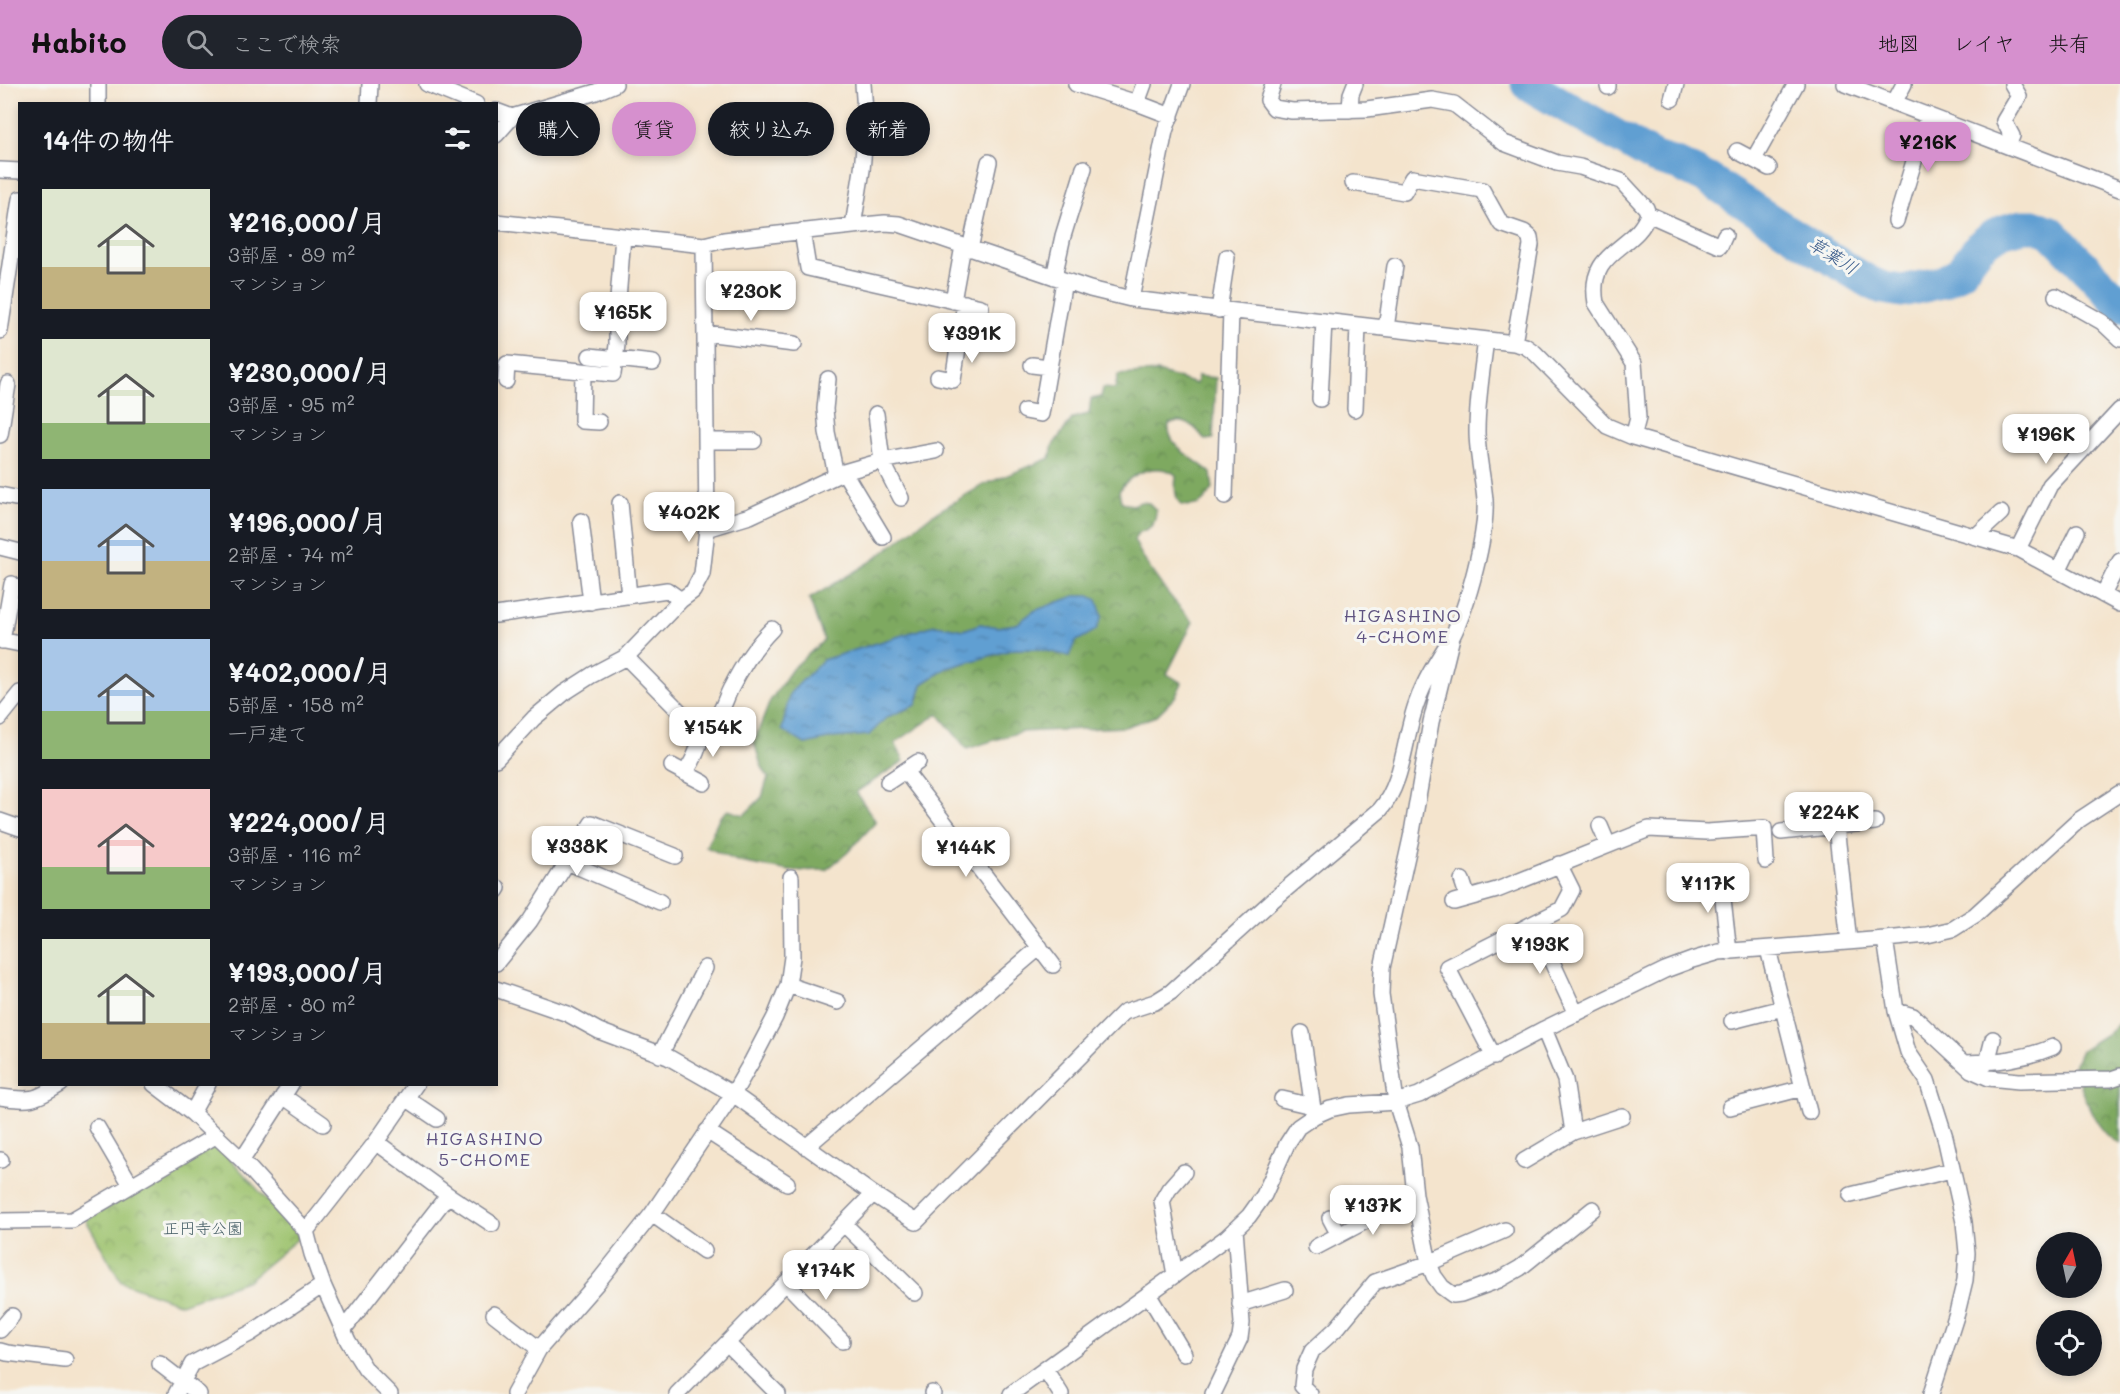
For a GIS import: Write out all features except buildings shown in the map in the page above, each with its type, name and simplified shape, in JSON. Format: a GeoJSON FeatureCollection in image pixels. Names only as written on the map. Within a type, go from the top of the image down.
{"type":"FeatureCollection","features":[{"type":"Feature","properties":{"kind":"street"},"geometry":{"type":"LineString","coordinates":[[98,84],[98,102]]}},
{"type":"Feature","properties":{"kind":"street"},"geometry":{"type":"LineString","coordinates":[[369,102],[370,84]]}},
{"type":"Feature","properties":{"kind":"street"},"geometry":{"type":"LineString","coordinates":[[427,84],[471,102]]}},
{"type":"Feature","properties":{"kind":"street"},"geometry":{"type":"LineString","coordinates":[[498,133],[512,117],[596,92],[615,84]]}},
{"type":"Feature","properties":{"kind":"street"},"geometry":{"type":"LineString","coordinates":[[853,226],[865,136],[863,84]]}},
{"type":"Feature","properties":{"kind":"street"},"geometry":{"type":"LineString","coordinates":[[1076,84],[1171,116]]}},
{"type":"Feature","properties":{"kind":"street"},"geometry":{"type":"LineString","coordinates":[[1137,103],[1144,84]]}},
{"type":"Feature","properties":{"kind":"street"},"geometry":{"type":"LineString","coordinates":[[1131,298],[1165,131],[1182,84]]}},
{"type":"Feature","properties":{"kind":"street"},"geometry":{"type":"LineString","coordinates":[[1273,84],[1268,100],[1274,108],[1292,111],[1350,110],[1432,100],[1454,105],[1504,143],[1557,164],[1580,167],[1621,181],[1646,208],[1648,214],[1641,228],[1608,256],[1595,285],[1596,303],[1634,363],[1638,418],[1633,437]]}},
{"type":"Feature","properties":{"kind":"street"},"geometry":{"type":"LineString","coordinates":[[1350,110],[1351,94],[1355,84]]}},
{"type":"Feature","properties":{"kind":"street"},"geometry":{"type":"LineString","coordinates":[[1672,99],[1676,84]]}},
{"type":"Feature","properties":{"kind":"street"},"geometry":{"type":"LineString","coordinates":[[1754,159],[1796,84]]}},
{"type":"Feature","properties":{"kind":"street"},"geometry":{"type":"LineString","coordinates":[[1845,84],[2120,189]]}},
{"type":"Feature","properties":{"kind":"street"},"geometry":{"type":"LineString","coordinates":[[1894,103],[1904,84]]}},
{"type":"Feature","properties":{"kind":"street"},"geometry":{"type":"LineString","coordinates":[[2008,146],[2012,136],[2004,122],[2019,96],[2012,84]]}},
{"type":"Feature","properties":{"kind":"street"},"geometry":{"type":"LineString","coordinates":[[498,112],[512,117]]}},
{"type":"Feature","properties":{"kind":"street"},"geometry":{"type":"LineString","coordinates":[[1896,221],[1928,115]]}},
{"type":"Feature","properties":{"kind":"street"},"geometry":{"type":"LineString","coordinates":[[1737,151],[1770,168]]}},
{"type":"Feature","properties":{"kind":"street"},"geometry":{"type":"LineString","coordinates":[[938,377],[953,380],[959,302],[967,247],[989,162]]}},
{"type":"Feature","properties":{"kind":"street"},"geometry":{"type":"LineString","coordinates":[[1025,411],[1041,414],[1049,367],[1063,236],[1084,168]]}},
{"type":"Feature","properties":{"kind":"street"},"geometry":{"type":"LineString","coordinates":[[0,170],[18,171]]}},
{"type":"Feature","properties":{"kind":"street"},"geometry":{"type":"LineString","coordinates":[[1353,183],[1404,192],[1412,178],[1482,190],[1501,224],[1524,232],[1530,237],[1514,344]]}},
{"type":"Feature","properties":{"kind":"street"},"geometry":{"type":"LineString","coordinates":[[0,331],[18,212]]}},
{"type":"Feature","properties":{"kind":"street"},"geometry":{"type":"LineString","coordinates":[[1648,214],[1720,246],[1725,235]]}},
{"type":"Feature","properties":{"kind":"street"},"geometry":{"type":"LineString","coordinates":[[498,222],[704,245],[724,240],[802,231],[885,223],[899,224],[1090,289],[1131,298],[1525,346],[1535,353],[1607,426],[1633,437],[2018,549],[2120,604]]}},
{"type":"Feature","properties":{"kind":"street"},"geometry":{"type":"LineString","coordinates":[[802,231],[808,268],[981,307]]}},
{"type":"Feature","properties":{"kind":"street"},"geometry":{"type":"LineString","coordinates":[[506,381],[507,364],[613,374],[623,236]]}},
{"type":"Feature","properties":{"kind":"street"},"geometry":{"type":"LineString","coordinates":[[498,757],[534,718],[564,693],[626,657],[681,600],[693,591],[702,574],[707,529],[704,245]]}},
{"type":"Feature","properties":{"kind":"street"},"geometry":{"type":"LineString","coordinates":[[1225,496],[1227,256]]}},
{"type":"Feature","properties":{"kind":"street"},"geometry":{"type":"LineString","coordinates":[[1386,328],[1395,266]]}},
{"type":"Feature","properties":{"kind":"street"},"geometry":{"type":"LineString","coordinates":[[2056,296],[2102,322],[2120,339]]}},
{"type":"Feature","properties":{"kind":"street"},"geometry":{"type":"LineString","coordinates":[[1320,399],[1324,321]]}},
{"type":"Feature","properties":{"kind":"street"},"geometry":{"type":"LineString","coordinates":[[1355,409],[1358,325]]}},
{"type":"Feature","properties":{"kind":"street"},"geometry":{"type":"LineString","coordinates":[[705,333],[794,344]]}},
{"type":"Feature","properties":{"kind":"street"},"geometry":{"type":"LineString","coordinates":[[498,990],[568,1014],[599,1031],[660,1054],[733,1094],[916,1222],[1124,1012],[1155,1002],[1171,992],[1390,799],[1417,700],[1458,624],[1479,552],[1485,502],[1477,434],[1485,340]]}},
{"type":"Feature","properties":{"kind":"street"},"geometry":{"type":"LineString","coordinates":[[590,356],[653,363]]}},
{"type":"Feature","properties":{"kind":"street"},"geometry":{"type":"LineString","coordinates":[[1032,364],[1049,367]]}},
{"type":"Feature","properties":{"kind":"street"},"geometry":{"type":"LineString","coordinates":[[583,372],[582,421],[599,422]]}},
{"type":"Feature","properties":{"kind":"street"},"geometry":{"type":"LineString","coordinates":[[828,379],[825,409],[827,432],[840,473],[883,537]]}},
{"type":"Feature","properties":{"kind":"street"},"geometry":{"type":"LineString","coordinates":[[0,435],[9,383]]}},
{"type":"Feature","properties":{"kind":"street"},"geometry":{"type":"LineString","coordinates":[[2018,549],[2050,485],[2120,410]]}},
{"type":"Feature","properties":{"kind":"street"},"geometry":{"type":"LineString","coordinates":[[876,414],[882,461],[901,498]]}},
{"type":"Feature","properties":{"kind":"street"},"geometry":{"type":"LineString","coordinates":[[707,441],[754,441]]}},
{"type":"Feature","properties":{"kind":"street"},"geometry":{"type":"LineString","coordinates":[[707,529],[750,516],[840,473],[882,461],[936,451]]}},
{"type":"Feature","properties":{"kind":"street"},"geometry":{"type":"LineString","coordinates":[[620,503],[629,596]]}},
{"type":"Feature","properties":{"kind":"street"},"geometry":{"type":"LineString","coordinates":[[1976,537],[2001,513]]}},
{"type":"Feature","properties":{"kind":"street"},"geometry":{"type":"LineString","coordinates":[[581,521],[591,602]]}},
{"type":"Feature","properties":{"kind":"street"},"geometry":{"type":"LineString","coordinates":[[2058,571],[2077,532]]}},
{"type":"Feature","properties":{"kind":"street"},"geometry":{"type":"LineString","coordinates":[[0,547],[18,552]]}},
{"type":"Feature","properties":{"kind":"street"},"geometry":{"type":"LineString","coordinates":[[2103,595],[2120,561]]}},
{"type":"Feature","properties":{"kind":"street"},"geometry":{"type":"LineString","coordinates":[[12,584],[1,640],[18,644]]}},
{"type":"Feature","properties":{"kind":"street"},"geometry":{"type":"LineString","coordinates":[[498,615],[667,590],[681,600]]}},
{"type":"Feature","properties":{"kind":"street"},"geometry":{"type":"LineString","coordinates":[[701,729],[717,718],[731,686],[751,653],[759,641],[772,629]]}},
{"type":"Feature","properties":{"kind":"street"},"geometry":{"type":"LineString","coordinates":[[1452,637],[1431,722],[1411,838],[1382,968],[1381,994],[1396,1102],[1410,1147],[1415,1195],[1429,1263],[1442,1287],[1453,1295],[1461,1294],[1499,1280],[1520,1269],[1593,1209]]}},
{"type":"Feature","properties":{"kind":"street"},"geometry":{"type":"LineString","coordinates":[[626,657],[694,726],[701,729]]}},
{"type":"Feature","properties":{"kind":"street"},"geometry":{"type":"LineString","coordinates":[[0,718],[18,696]]}},
{"type":"Feature","properties":{"kind":"street"},"geometry":{"type":"LineString","coordinates":[[701,729],[700,745],[696,757],[679,770],[704,783]]}},
{"type":"Feature","properties":{"kind":"street"},"geometry":{"type":"LineString","coordinates":[[888,782],[912,766],[1053,964]]}},
{"type":"Feature","properties":{"kind":"street"},"geometry":{"type":"LineString","coordinates":[[1282,1099],[1313,1111],[1349,1105],[1396,1102],[1419,1095],[1544,1029],[1665,970],[1692,960],[1730,952],[1928,935],[1953,929],[1975,915],[2079,820],[2120,794]]}},
{"type":"Feature","properties":{"kind":"street"},"geometry":{"type":"LineString","coordinates":[[0,821],[18,827]]}},
{"type":"Feature","properties":{"kind":"street"},"geometry":{"type":"LineString","coordinates":[[1781,832],[1875,822]]}},
{"type":"Feature","properties":{"kind":"street"},"geometry":{"type":"LineString","coordinates":[[498,961],[530,921],[592,823],[675,856]]}},
{"type":"Feature","properties":{"kind":"street"},"geometry":{"type":"LineString","coordinates":[[1600,825],[1608,845]]}},
{"type":"Feature","properties":{"kind":"street"},"geometry":{"type":"LineString","coordinates":[[1836,826],[1849,942]]}},
{"type":"Feature","properties":{"kind":"street"},"geometry":{"type":"LineString","coordinates":[[1462,880],[1461,900],[1497,890],[1649,829],[1707,832],[1764,828],[1766,861]]}},
{"type":"Feature","properties":{"kind":"street"},"geometry":{"type":"LineString","coordinates":[[567,862],[660,902]]}},
{"type":"Feature","properties":{"kind":"street"},"geometry":{"type":"LineString","coordinates":[[1494,1057],[1447,967],[1562,909],[1572,890],[1559,864]]}},
{"type":"Feature","properties":{"kind":"street"},"geometry":{"type":"LineString","coordinates":[[1720,873],[1730,952]]}},
{"type":"Feature","properties":{"kind":"street"},"geometry":{"type":"LineString","coordinates":[[514,1394],[539,1349],[597,1283],[652,1214],[733,1094],[770,1026],[788,985],[792,957],[790,877]]}},
{"type":"Feature","properties":{"kind":"street"},"geometry":{"type":"LineString","coordinates":[[1534,923],[1576,1014]]}},
{"type":"Feature","properties":{"kind":"street"},"geometry":{"type":"LineString","coordinates":[[1885,939],[1896,1011],[1908,1052],[1927,1080],[1945,1137],[1964,1222],[1967,1253],[1965,1280],[1931,1394]]}},
{"type":"Feature","properties":{"kind":"street"},"geometry":{"type":"LineString","coordinates":[[806,1147],[1040,947]]}},
{"type":"Feature","properties":{"kind":"street"},"geometry":{"type":"LineString","coordinates":[[1768,949],[1809,1112]]}},
{"type":"Feature","properties":{"kind":"street"},"geometry":{"type":"LineString","coordinates":[[660,1054],[705,968]]}},
{"type":"Feature","properties":{"kind":"street"},"geometry":{"type":"LineString","coordinates":[[788,985],[838,1002]]}},
{"type":"Feature","properties":{"kind":"street"},"geometry":{"type":"LineString","coordinates":[[1732,1021],[1783,1008]]}},
{"type":"Feature","properties":{"kind":"street"},"geometry":{"type":"LineString","coordinates":[[1896,1011],[1913,1016],[1971,1070],[1989,1078],[2019,1081],[2111,1079],[2120,1076]]}},
{"type":"Feature","properties":{"kind":"street"},"geometry":{"type":"LineString","coordinates":[[1544,1029],[1565,1080],[1573,1132]]}},
{"type":"Feature","properties":{"kind":"street"},"geometry":{"type":"LineString","coordinates":[[1302,1033],[1313,1111]]}},
{"type":"Feature","properties":{"kind":"street"},"geometry":{"type":"LineString","coordinates":[[1987,1063],[1993,1039]]}},
{"type":"Feature","properties":{"kind":"street"},"geometry":{"type":"LineString","coordinates":[[1965,1063],[1987,1063],[2028,1057],[2053,1047]]}},
{"type":"Feature","properties":{"kind":"street"},"geometry":{"type":"LineString","coordinates":[[918,1051],[928,1063]]}},
{"type":"Feature","properties":{"kind":"street"},"geometry":{"type":"LineString","coordinates":[[0,1097],[26,1101],[38,1099],[58,1086]]}},
{"type":"Feature","properties":{"kind":"street"},"geometry":{"type":"LineString","coordinates":[[157,1086],[218,1135],[306,1231],[323,1285],[344,1330],[366,1370],[390,1394]]}},
{"type":"Feature","properties":{"kind":"street"},"geometry":{"type":"LineString","coordinates":[[192,1113],[207,1086]]}},
{"type":"Feature","properties":{"kind":"street"},"geometry":{"type":"LineString","coordinates":[[306,1231],[376,1142],[415,1086]]}},
{"type":"Feature","properties":{"kind":"street"},"geometry":{"type":"LineString","coordinates":[[1730,1107],[1803,1088]]}},
{"type":"Feature","properties":{"kind":"street"},"geometry":{"type":"LineString","coordinates":[[242,1160],[287,1090],[323,1124]]}},
{"type":"Feature","properties":{"kind":"street"},"geometry":{"type":"LineString","coordinates":[[406,1098],[437,1119]]}},
{"type":"Feature","properties":{"kind":"street"},"geometry":{"type":"LineString","coordinates":[[1011,1394],[1175,1275],[1249,1216],[1264,1195],[1287,1144],[1298,1127],[1313,1111]]}},
{"type":"Feature","properties":{"kind":"street"},"geometry":{"type":"LineString","coordinates":[[1524,1161],[1573,1132],[1622,1116]]}},
{"type":"Feature","properties":{"kind":"street"},"geometry":{"type":"LineString","coordinates":[[97,1127],[131,1185]]}},
{"type":"Feature","properties":{"kind":"street"},"geometry":{"type":"LineString","coordinates":[[707,1131],[787,1183]]}},
{"type":"Feature","properties":{"kind":"street"},"geometry":{"type":"LineString","coordinates":[[0,1221],[72,1220],[218,1135]]}},
{"type":"Feature","properties":{"kind":"street"},"geometry":{"type":"LineString","coordinates":[[376,1142],[492,1224]]}},
{"type":"Feature","properties":{"kind":"street"},"geometry":{"type":"LineString","coordinates":[[1851,1195],[1951,1170]]}},
{"type":"Feature","properties":{"kind":"street"},"geometry":{"type":"LineString","coordinates":[[1175,1275],[1162,1201],[1168,1189],[1184,1172]]}},
{"type":"Feature","properties":{"kind":"street"},"geometry":{"type":"LineString","coordinates":[[677,1394],[873,1194]]}},
{"type":"Feature","properties":{"kind":"street"},"geometry":{"type":"LineString","coordinates":[[344,1330],[448,1195]]}},
{"type":"Feature","properties":{"kind":"street"},"geometry":{"type":"LineString","coordinates":[[1316,1247],[1415,1195]]}},
{"type":"Feature","properties":{"kind":"street"},"geometry":{"type":"LineString","coordinates":[[652,1214],[704,1251]]}},
{"type":"Feature","properties":{"kind":"street"},"geometry":{"type":"LineString","coordinates":[[1330,1218],[1339,1235]]}},
{"type":"Feature","properties":{"kind":"street"},"geometry":{"type":"LineString","coordinates":[[844,1224],[915,1293]]}},
{"type":"Feature","properties":{"kind":"street"},"geometry":{"type":"LineString","coordinates":[[1213,1394],[1240,1338],[1242,1323],[1235,1229]]}},
{"type":"Feature","properties":{"kind":"street"},"geometry":{"type":"LineString","coordinates":[[1303,1391],[1304,1369],[1312,1351],[1337,1328],[1375,1282],[1429,1263],[1504,1230]]}},
{"type":"Feature","properties":{"kind":"street"},"geometry":{"type":"LineString","coordinates":[[786,1283],[842,1341]]}},
{"type":"Feature","properties":{"kind":"street"},"geometry":{"type":"LineString","coordinates":[[179,1388],[192,1364],[251,1333],[323,1285]]}},
{"type":"Feature","properties":{"kind":"street"},"geometry":{"type":"LineString","coordinates":[[1240,1304],[1285,1290]]}},
{"type":"Feature","properties":{"kind":"street"},"geometry":{"type":"LineString","coordinates":[[1148,1294],[1184,1354]]}},
{"type":"Feature","properties":{"kind":"street"},"geometry":{"type":"LineString","coordinates":[[494,1314],[539,1349]]}},
{"type":"Feature","properties":{"kind":"street"},"geometry":{"type":"LineString","coordinates":[[0,1330],[12,1316]]}},
{"type":"Feature","properties":{"kind":"street"},"geometry":{"type":"LineString","coordinates":[[727,1342],[778,1394]]}},
{"type":"Feature","properties":{"kind":"street"},"geometry":{"type":"LineString","coordinates":[[0,1351],[65,1360]]}},
{"type":"Feature","properties":{"kind":"street"},"geometry":{"type":"LineString","coordinates":[[160,1364],[179,1388],[199,1394]]}},
{"type":"Feature","properties":{"kind":"street"},"geometry":{"type":"LineString","coordinates":[[1045,1369],[1061,1394]]}},
{"type":"Feature","properties":{"kind":"green space"},"geometry":{"type":"Polygon","coordinates":[[[1158,372],[1196,384],[1198,376],[1216,378],[1213,439],[1205,440],[1194,427],[1185,423],[1169,424],[1169,432],[1177,446],[1211,473],[1213,489],[1206,498],[1196,505],[1181,505],[1176,495],[1176,475],[1161,469],[1137,474],[1119,491],[1121,501],[1126,504],[1149,503],[1156,510],[1152,525],[1138,533],[1134,540],[1160,584],[1193,622],[1167,674],[1182,683],[1175,697],[1156,716],[1125,727],[1020,732],[967,749],[938,714],[895,743],[904,761],[856,792],[876,822],[847,853],[826,870],[790,871],[739,862],[706,847],[719,818],[728,810],[744,815],[762,797],[768,777],[761,765],[754,742],[770,701],[792,669],[824,640],[809,599],[872,561],[930,516],[983,485],[1050,458],[1053,445],[1073,418],[1089,414],[1091,399],[1101,397],[1103,388],[1115,389],[1118,375],[1158,372]],[[1034,611],[1017,624],[997,627],[980,624],[964,630],[935,625],[823,660],[805,744],[832,738],[916,705],[922,684],[947,668],[1014,649],[1039,649],[1069,656],[1034,611]]]}},
{"type":"Feature","properties":{"kind":"green space"},"geometry":{"type":"Polygon","coordinates":[[[2120,1022],[2120,1144],[2111,1138],[2096,1121],[2074,1066],[2081,1050],[2111,1031],[2120,1022]]]}},
{"type":"Feature","properties":{"kind":"green space","name":"正円寺公園"},"geometry":{"type":"Polygon","coordinates":[[[217,1144],[300,1237],[248,1280],[181,1304],[121,1282],[86,1220],[217,1144]]]}},
{"type":"Feature","properties":{"kind":"water"},"geometry":{"type":"Polygon","coordinates":[[[1075,596],[1089,596],[1097,600],[1102,616],[1096,630],[1075,642],[1069,656],[1039,649],[1014,649],[947,668],[922,684],[916,705],[887,717],[869,735],[832,738],[805,744],[782,730],[790,693],[823,660],[935,625],[964,630],[980,624],[998,627],[1017,624],[1034,611],[1075,596]]]}},
{"type":"Feature","properties":{"kind":"waterway","name":"草葉川"},"geometry":{"type":"LineString","coordinates":[[1527,84],[1655,158],[1679,165],[1708,179],[1815,249],[1883,288],[1902,291],[1943,282],[1960,272],[1979,247],[1991,237],[2022,226],[2036,226],[2051,232],[2120,306]]}},
{"type":"Feature","properties":{"kind":"district","name":"HIGASHINO 4-CHOME"},"geometry":{"type":"Point","coordinates":[1403,626]}},
{"type":"Feature","properties":{"kind":"district","name":"HIGASHINO 5-CHOME"},"geometry":{"type":"Point","coordinates":[485,1149]}}]}
